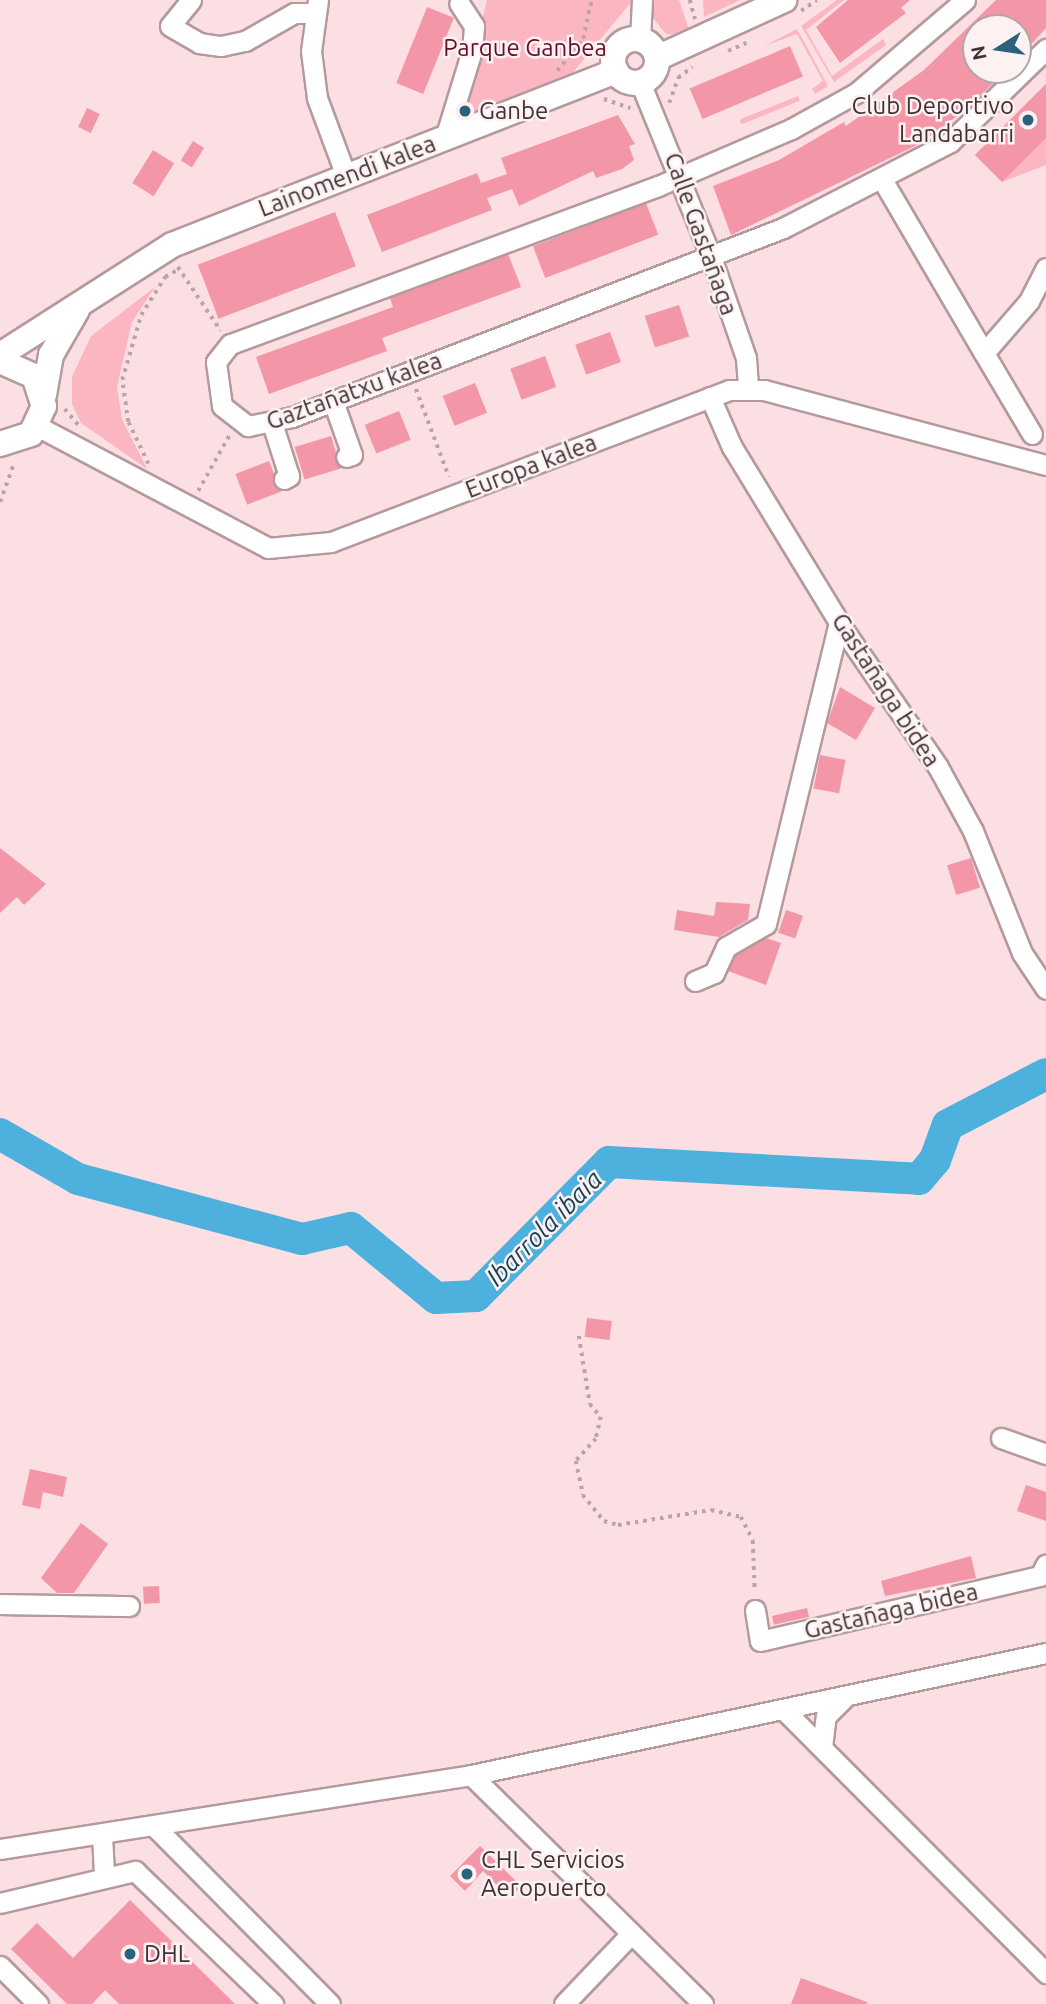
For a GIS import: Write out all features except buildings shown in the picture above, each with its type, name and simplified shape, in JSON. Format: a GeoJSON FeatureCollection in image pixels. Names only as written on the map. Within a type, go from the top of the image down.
{"type":"FeatureCollection","features":[{"type":"Feature","properties":{"kind":"main road"},"geometry":{"type":"LineString","coordinates":[[657,58],[786,9]]}},
{"type":"Feature","properties":{"kind":"main road"},"geometry":{"type":"LineString","coordinates":[[640,40],[657,58],[653,73],[640,82],[625,81],[616,71],[619,46],[640,40]]}},
{"type":"Feature","properties":{"kind":"main road","name":"Lainomendi kalea"},"geometry":{"type":"LineString","coordinates":[[0,355],[172,244],[616,71]]}},
{"type":"Feature","properties":{"kind":"main road","name":"Lainomendi kalea"},"geometry":{"type":"LineString","coordinates":[[37,426],[52,397],[51,355],[86,298]]}},
{"type":"Feature","properties":{"kind":"main road"},"geometry":{"type":"LineString","coordinates":[[0,361],[26,369],[52,397]]}},
{"type":"Feature","properties":{"kind":"main road"},"geometry":{"type":"LineString","coordinates":[[9,451],[37,426]]}},
{"type":"Feature","properties":{"kind":"street"},"geometry":{"type":"LineString","coordinates":[[191,0],[170,26],[210,44],[244,41],[295,13],[315,7],[317,98],[346,176]]}},
{"type":"Feature","properties":{"kind":"street"},"geometry":{"type":"LineString","coordinates":[[640,40],[642,0]]}},
{"type":"Feature","properties":{"kind":"street"},"geometry":{"type":"LineString","coordinates":[[230,344],[681,177],[856,93],[965,0]]}},
{"type":"Feature","properties":{"kind":"street"},"geometry":{"type":"LineString","coordinates":[[445,138],[472,50],[474,26],[459,3]]}},
{"type":"Feature","properties":{"kind":"street","name":"Gaztañatxu kalea"},"geometry":{"type":"LineString","coordinates":[[230,344],[216,362],[216,386],[237,421],[257,427],[337,400],[710,254],[883,181],[950,142],[1046,49]]}},
{"type":"Feature","properties":{"kind":"street","name":"Calle Gastañaga"},"geometry":{"type":"LineString","coordinates":[[640,82],[681,177],[710,254],[746,358],[748,390]]}},
{"type":"Feature","properties":{"kind":"street"},"geometry":{"type":"LineString","coordinates":[[883,181],[1032,434]]}},
{"type":"Feature","properties":{"kind":"street"},"geometry":{"type":"LineString","coordinates":[[984,354],[1029,301],[1046,268]]}},
{"type":"Feature","properties":{"kind":"street","name":"Europa kalea"},"geometry":{"type":"LineString","coordinates":[[37,426],[240,538],[268,548],[304,548],[710,397],[748,390],[1045,464]]}},
{"type":"Feature","properties":{"kind":"street","name":"Gastañaga bidea"},"geometry":{"type":"LineString","coordinates":[[710,397],[732,447],[839,622],[944,778],[973,831],[1021,953],[1046,989]]}},
{"type":"Feature","properties":{"kind":"street"},"geometry":{"type":"LineString","coordinates":[[337,400],[362,449],[369,446]]}},
{"type":"Feature","properties":{"kind":"street"},"geometry":{"type":"LineString","coordinates":[[337,400],[352,455],[345,457]]}},
{"type":"Feature","properties":{"kind":"street"},"geometry":{"type":"LineString","coordinates":[[272,423],[289,476],[284,479]]}},
{"type":"Feature","properties":{"kind":"street"},"geometry":{"type":"LineString","coordinates":[[695,982],[714,973],[726,947],[766,924],[839,622]]}},
{"type":"Feature","properties":{"kind":"street"},"geometry":{"type":"LineString","coordinates":[[1001,1438],[1046,1454]]}},
{"type":"Feature","properties":{"kind":"street","name":"Gastañaga bidea"},"geometry":{"type":"LineString","coordinates":[[755,1610],[760,1641],[1040,1576],[1046,1564]]}},
{"type":"Feature","properties":{"kind":"street"},"geometry":{"type":"LineString","coordinates":[[0,1604],[129,1606]]}},
{"type":"Feature","properties":{"kind":"street"},"geometry":{"type":"LineString","coordinates":[[0,1849],[156,1828],[471,1775],[1046,1653]]}},
{"type":"Feature","properties":{"kind":"street"},"geometry":{"type":"LineString","coordinates":[[822,1747],[826,1716],[846,1696]]}},
{"type":"Feature","properties":{"kind":"street"},"geometry":{"type":"LineString","coordinates":[[783,1709],[1046,1973]]}},
{"type":"Feature","properties":{"kind":"street"},"geometry":{"type":"LineString","coordinates":[[471,1775],[703,2004]]}},
{"type":"Feature","properties":{"kind":"street"},"geometry":{"type":"LineString","coordinates":[[156,1828],[330,2004]]}},
{"type":"Feature","properties":{"kind":"street"},"geometry":{"type":"LineString","coordinates":[[102,1835],[104,1874]]}},
{"type":"Feature","properties":{"kind":"street"},"geometry":{"type":"LineString","coordinates":[[0,1903],[104,1874],[135,1871],[273,2004]]}},
{"type":"Feature","properties":{"kind":"street"},"geometry":{"type":"LineString","coordinates":[[564,2004],[631,1934]]}},
{"type":"Feature","properties":{"kind":"street"},"geometry":{"type":"LineString","coordinates":[[0,1966],[38,2004]]}},
{"type":"Feature","properties":{"kind":"path"},"geometry":{"type":"LineString","coordinates":[[552,74],[583,39],[591,0]]}},
{"type":"Feature","properties":{"kind":"path"},"geometry":{"type":"LineString","coordinates":[[786,9],[817,0]]}},
{"type":"Feature","properties":{"kind":"path"},"geometry":{"type":"LineString","coordinates":[[722,53],[755,38]]}},
{"type":"Feature","properties":{"kind":"path"},"geometry":{"type":"LineString","coordinates":[[669,108],[678,78],[702,60]]}},
{"type":"Feature","properties":{"kind":"path"},"geometry":{"type":"LineString","coordinates":[[593,98],[615,100],[639,118]]}},
{"type":"Feature","properties":{"kind":"path"},"geometry":{"type":"LineString","coordinates":[[172,244],[179,269],[230,344]]}},
{"type":"Feature","properties":{"kind":"path"},"geometry":{"type":"LineString","coordinates":[[149,466],[128,422],[122,380],[141,315],[165,277],[179,269]]}},
{"type":"Feature","properties":{"kind":"path"},"geometry":{"type":"LineString","coordinates":[[410,372],[449,479]]}},
{"type":"Feature","properties":{"kind":"path"},"geometry":{"type":"LineString","coordinates":[[52,397],[83,430],[75,447]]}},
{"type":"Feature","properties":{"kind":"path"},"geometry":{"type":"LineString","coordinates":[[197,493],[237,421]]}},
{"type":"Feature","properties":{"kind":"path"},"geometry":{"type":"LineString","coordinates":[[0,502],[9,451]]}},
{"type":"Feature","properties":{"kind":"path"},"geometry":{"type":"LineString","coordinates":[[579,1336],[590,1404],[601,1417],[596,1439],[576,1461],[583,1495],[604,1521],[618,1525],[711,1510],[741,1517],[756,1558],[755,1610]]}},
{"type":"Feature","properties":{"kind":"green space","name":"Parque Ganbea"},"geometry":{"type":"Polygon","coordinates":[[[487,0],[633,0],[570,76],[456,124],[487,0]]]}},
{"type":"Feature","properties":{"kind":"green space"},"geometry":{"type":"Polygon","coordinates":[[[652,0],[679,0],[691,36],[666,34],[653,18],[652,0]]]}},
{"type":"Feature","properties":{"kind":"green space"},"geometry":{"type":"Polygon","coordinates":[[[703,0],[740,0],[704,17],[703,0]]]}},
{"type":"Feature","properties":{"kind":"green space"},"geometry":{"type":"Polygon","coordinates":[[[837,0],[844,0],[806,30],[832,76],[883,39],[886,45],[834,82],[801,26],[837,0]]]}},
{"type":"Feature","properties":{"kind":"green space"},"geometry":{"type":"Polygon","coordinates":[[[797,29],[828,86],[815,94],[812,89],[823,81],[797,34],[764,46],[797,29]]]}},
{"type":"Feature","properties":{"kind":"green space","name":"Club Deportivo Landabarri"},"geometry":{"type":"Polygon","coordinates":[[[1046,84],[1046,165],[1002,182],[975,155],[1046,84]]]}},
{"type":"Feature","properties":{"kind":"green space"},"geometry":{"type":"Polygon","coordinates":[[[798,96],[800,101],[741,124],[740,120],[798,96]]]}},
{"type":"Feature","properties":{"kind":"green space"},"geometry":{"type":"Polygon","coordinates":[[[155,287],[132,322],[117,387],[122,419],[147,469],[81,423],[72,404],[72,377],[91,336],[155,287]]]}},
{"type":"Feature","properties":{"kind":"waterway","name":"Ibarrola ibaia"},"geometry":{"type":"LineString","coordinates":[[0,1134],[78,1179],[302,1239],[351,1228],[436,1298],[476,1296],[609,1162],[919,1179],[935,1160],[948,1125],[1046,1074]]}},
{"type":"Feature","properties":{"kind":"place","name":"Ganbe"},"geometry":{"type":"Point","coordinates":[465,111]}},
{"type":"Feature","properties":{"kind":"place","name":"Club Deportivo Landabarri"},"geometry":{"type":"Point","coordinates":[1028,120]}},
{"type":"Feature","properties":{"kind":"place","name":"CHL Servicios Aeropuerto"},"geometry":{"type":"Point","coordinates":[467,1874]}},
{"type":"Feature","properties":{"kind":"place","name":"DHL"},"geometry":{"type":"Point","coordinates":[130,1954]}}]}
